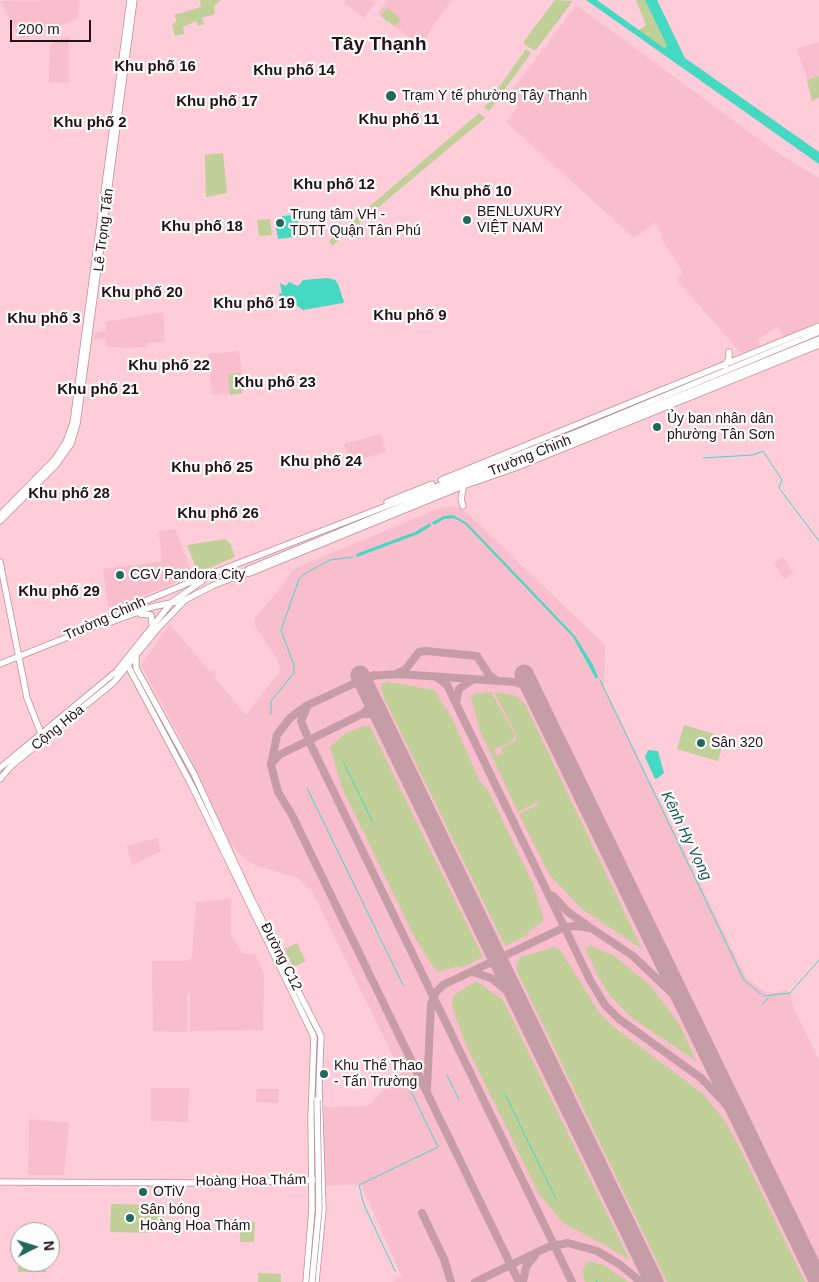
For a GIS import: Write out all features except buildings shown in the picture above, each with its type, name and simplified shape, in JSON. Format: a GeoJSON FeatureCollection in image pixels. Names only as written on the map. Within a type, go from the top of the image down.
{"type":"FeatureCollection","features":[{"type":"Feature","properties":{"kind":"main road","name":"Lê Trọng Tấn"},"geometry":{"type":"LineString","coordinates":[[0,515],[55,459],[66,442],[73,423],[130,0]]}},
{"type":"Feature","properties":{"kind":"main road","name":"Lê Trọng Tấn"},"geometry":{"type":"LineString","coordinates":[[0,522],[56,465],[70,444],[78,424],[134,0]]}},
{"type":"Feature","properties":{"kind":"main road","name":"Trường Chinh"},"geometry":{"type":"LineString","coordinates":[[741,368],[819,326]]}},
{"type":"Feature","properties":{"kind":"main road","name":"Trường Chinh"},"geometry":{"type":"LineString","coordinates":[[666,398],[725,366],[741,368],[819,332]]}},
{"type":"Feature","properties":{"kind":"main road","name":"Trường Chinh"},"geometry":{"type":"LineString","coordinates":[[183,597],[243,574],[249,569],[447,485],[741,368],[819,340]]}},
{"type":"Feature","properties":{"kind":"main road","name":"Trường Chinh"},"geometry":{"type":"LineString","coordinates":[[0,666],[108,621],[133,606],[254,558],[266,550],[447,485],[464,484],[515,468],[718,374],[819,345]]}},
{"type":"Feature","properties":{"kind":"main road"},"geometry":{"type":"LineString","coordinates":[[718,374],[729,358],[729,352]]}},
{"type":"Feature","properties":{"kind":"main road"},"geometry":{"type":"LineString","coordinates":[[463,506],[461,498],[464,484]]}},
{"type":"Feature","properties":{"kind":"main road","name":"Trường Chinh"},"geometry":{"type":"LineString","coordinates":[[243,574],[250,574],[309,550],[447,485]]}},
{"type":"Feature","properties":{"kind":"main road"},"geometry":{"type":"LineString","coordinates":[[301,548],[309,550]]}},
{"type":"Feature","properties":{"kind":"main road"},"geometry":{"type":"LineString","coordinates":[[0,562],[27,698],[42,737]]}},
{"type":"Feature","properties":{"kind":"main road","name":"Trường Chinh"},"geometry":{"type":"LineString","coordinates":[[19,658],[152,607],[171,604],[210,576]]}},
{"type":"Feature","properties":{"kind":"main road","name":"Cộng Hòa"},"geometry":{"type":"LineString","coordinates":[[0,774],[116,676],[128,669],[136,656],[183,597]]}},
{"type":"Feature","properties":{"kind":"main road"},"geometry":{"type":"LineString","coordinates":[[171,604],[176,608]]}},
{"type":"Feature","properties":{"kind":"main road","name":"Cộng Hòa"},"geometry":{"type":"LineString","coordinates":[[116,676],[152,626],[171,604]]}},
{"type":"Feature","properties":{"kind":"main road"},"geometry":{"type":"LineString","coordinates":[[128,669],[128,661],[152,630],[151,615],[136,614],[133,606]]}},
{"type":"Feature","properties":{"kind":"main road","name":"Đường C12"},"geometry":{"type":"LineString","coordinates":[[136,656],[136,668],[194,774],[252,900],[320,1032],[316,1088],[311,1117],[311,1282]]}},
{"type":"Feature","properties":{"kind":"main road","name":"Đường C12"},"geometry":{"type":"LineString","coordinates":[[128,669],[192,786],[314,1037],[323,1210],[311,1282]]}},
{"type":"Feature","properties":{"kind":"main road","name":"Cộng Hòa"},"geometry":{"type":"LineString","coordinates":[[0,768],[42,737]]}},
{"type":"Feature","properties":{"kind":"main road","name":"Cộng Hòa"},"geometry":{"type":"LineString","coordinates":[[0,779],[42,737]]}},
{"type":"Feature","properties":{"kind":"main road"},"geometry":{"type":"LineString","coordinates":[[311,1282],[319,1209],[316,1088]]}},
{"type":"Feature","properties":{"kind":"main road","name":"Hoàng Hoa Thám"},"geometry":{"type":"LineString","coordinates":[[0,1182],[203,1183],[322,1180]]}},
{"type":"Feature","properties":{"kind":"shaded area"},"geometry":{"type":"Polygon","coordinates":[[[80,0],[77,19],[23,39],[17,34],[0,1],[80,0]]]}},
{"type":"Feature","properties":{"kind":"shaded area"},"geometry":{"type":"Polygon","coordinates":[[[200,0],[221,0],[214,6],[215,14],[202,18],[204,24],[198,26],[196,21],[183,27],[184,34],[175,36],[172,24],[177,21],[174,15],[201,7],[200,0]]]}},
{"type":"Feature","properties":{"kind":"shaded area"},"geometry":{"type":"Polygon","coordinates":[[[346,0],[373,0],[376,2],[364,18],[344,3],[346,0]]]}},
{"type":"Feature","properties":{"kind":"shaded area"},"geometry":{"type":"Polygon","coordinates":[[[388,0],[452,0],[432,27],[422,47],[378,14],[388,0]]]}},
{"type":"Feature","properties":{"kind":"shaded area"},"geometry":{"type":"Polygon","coordinates":[[[555,0],[573,1],[536,50],[533,50],[524,44],[524,41],[555,0]]]}},
{"type":"Feature","properties":{"kind":"shaded area"},"geometry":{"type":"Polygon","coordinates":[[[586,0],[597,0],[664,48],[667,46],[645,0],[657,0],[685,58],[819,152],[819,164],[586,0]]]}},
{"type":"Feature","properties":{"kind":"shaded area"},"geometry":{"type":"Polygon","coordinates":[[[636,0],[645,0],[667,46],[664,48],[638,31],[646,25],[636,0]]]}},
{"type":"Feature","properties":{"kind":"shaded area"},"geometry":{"type":"Polygon","coordinates":[[[575,7],[579,7],[782,156],[819,178],[819,321],[784,337],[778,327],[758,339],[760,346],[741,353],[676,279],[683,273],[661,238],[663,236],[655,223],[634,238],[506,122],[518,107],[506,98],[575,7]]]}},
{"type":"Feature","properties":{"kind":"shaded area"},"geometry":{"type":"Polygon","coordinates":[[[387,8],[401,19],[395,26],[381,16],[387,8]]]}},
{"type":"Feature","properties":{"kind":"shaded area"},"geometry":{"type":"Polygon","coordinates":[[[69,36],[69,83],[49,82],[50,44],[69,36]]]}},
{"type":"Feature","properties":{"kind":"shaded area"},"geometry":{"type":"Polygon","coordinates":[[[819,42],[819,76],[807,80],[797,49],[819,42]]]}},
{"type":"Feature","properties":{"kind":"shaded area"},"geometry":{"type":"Polygon","coordinates":[[[526,49],[531,53],[489,111],[484,108],[526,49]]]}},
{"type":"Feature","properties":{"kind":"shaded area"},"geometry":{"type":"Polygon","coordinates":[[[819,76],[819,97],[812,102],[807,80],[819,76]]]}},
{"type":"Feature","properties":{"kind":"shaded area"},"geometry":{"type":"Polygon","coordinates":[[[479,113],[485,118],[332,246],[329,241],[479,113]]]}},
{"type":"Feature","properties":{"kind":"shaded area"},"geometry":{"type":"Polygon","coordinates":[[[223,153],[227,193],[206,197],[205,155],[223,153]]]}},
{"type":"Feature","properties":{"kind":"shaded area"},"geometry":{"type":"Polygon","coordinates":[[[295,215],[299,223],[301,236],[278,239],[276,227],[279,227],[279,222],[283,221],[282,216],[295,215]]]}},
{"type":"Feature","properties":{"kind":"shaded area"},"geometry":{"type":"Polygon","coordinates":[[[270,219],[272,235],[259,236],[257,220],[270,219]]]}},
{"type":"Feature","properties":{"kind":"shaded area"},"geometry":{"type":"Polygon","coordinates":[[[328,278],[335,280],[338,284],[343,303],[303,310],[296,305],[284,306],[280,303],[279,294],[282,293],[280,283],[286,286],[289,282],[298,286],[303,280],[328,278]]]}},
{"type":"Feature","properties":{"kind":"shaded area"},"geometry":{"type":"Polygon","coordinates":[[[163,312],[165,342],[147,343],[147,347],[127,348],[107,347],[106,338],[94,340],[94,333],[106,331],[106,322],[163,312]]]}},
{"type":"Feature","properties":{"kind":"shaded area"},"geometry":{"type":"Polygon","coordinates":[[[239,351],[244,391],[242,393],[212,395],[208,354],[239,351]]]}},
{"type":"Feature","properties":{"kind":"shaded area"},"geometry":{"type":"Polygon","coordinates":[[[240,373],[242,393],[230,395],[228,374],[240,373]]]}},
{"type":"Feature","properties":{"kind":"shaded area"},"geometry":{"type":"Polygon","coordinates":[[[381,434],[386,452],[349,462],[344,444],[381,434]]]}},
{"type":"Feature","properties":{"kind":"shaded area"},"geometry":{"type":"Polygon","coordinates":[[[455,506],[465,511],[605,645],[604,687],[746,978],[768,994],[787,990],[791,994],[793,1007],[819,1061],[819,1282],[392,1282],[402,1277],[361,1184],[324,1186],[324,1107],[368,1106],[401,1073],[312,891],[298,878],[257,866],[246,860],[230,843],[188,753],[141,665],[170,624],[210,672],[213,670],[216,675],[214,677],[246,715],[281,670],[277,659],[255,626],[255,618],[283,585],[293,569],[443,507],[455,506]]]}},
{"type":"Feature","properties":{"kind":"shaded area"},"geometry":{"type":"Polygon","coordinates":[[[453,515],[467,523],[575,636],[593,665],[598,677],[596,679],[573,637],[465,524],[454,518],[444,519],[434,525],[432,522],[444,516],[453,515]]]}},
{"type":"Feature","properties":{"kind":"shaded area"},"geometry":{"type":"Polygon","coordinates":[[[430,523],[431,526],[418,534],[357,557],[356,554],[415,532],[430,523]]]}},
{"type":"Feature","properties":{"kind":"shaded area"},"geometry":{"type":"Polygon","coordinates":[[[175,529],[193,575],[113,608],[108,606],[103,569],[162,561],[159,531],[175,529]]]}},
{"type":"Feature","properties":{"kind":"shaded area"},"geometry":{"type":"Polygon","coordinates":[[[225,539],[230,543],[235,557],[198,573],[187,545],[225,539]]]}},
{"type":"Feature","properties":{"kind":"shaded area"},"geometry":{"type":"Polygon","coordinates":[[[783,557],[793,573],[784,579],[774,563],[783,557]]]}},
{"type":"Feature","properties":{"kind":"shaded area"},"geometry":{"type":"Polygon","coordinates":[[[388,682],[434,690],[452,718],[479,780],[489,792],[533,884],[544,920],[527,933],[528,935],[505,946],[384,698],[381,687],[383,683],[388,682]]]}},
{"type":"Feature","properties":{"kind":"shaded area"},"geometry":{"type":"Polygon","coordinates":[[[491,692],[515,735],[511,742],[494,749],[497,756],[503,753],[501,748],[515,741],[516,735],[494,692],[516,696],[525,704],[642,949],[582,909],[550,876],[519,814],[538,805],[536,801],[534,804],[518,812],[480,731],[471,697],[475,694],[491,692]]]}},
{"type":"Feature","properties":{"kind":"shaded area","name":"Sân 320"},"geometry":{"type":"Polygon","coordinates":[[[684,725],[725,737],[718,761],[677,749],[684,725]]]}},
{"type":"Feature","properties":{"kind":"shaded area"},"geometry":{"type":"Polygon","coordinates":[[[369,726],[373,733],[483,957],[461,968],[458,966],[439,972],[433,966],[415,938],[342,788],[330,747],[346,733],[369,726]]]}},
{"type":"Feature","properties":{"kind":"shaded area"},"geometry":{"type":"Polygon","coordinates":[[[648,750],[658,751],[664,773],[655,779],[645,757],[648,750]]]}},
{"type":"Feature","properties":{"kind":"shaded area"},"geometry":{"type":"Polygon","coordinates":[[[157,838],[161,851],[132,865],[127,846],[157,838]]]}},
{"type":"Feature","properties":{"kind":"shaded area"},"geometry":{"type":"Polygon","coordinates":[[[231,899],[231,935],[243,954],[255,954],[264,974],[263,1030],[190,1031],[190,994],[187,993],[187,1032],[153,1031],[152,961],[187,961],[192,957],[196,902],[231,899]]]}},
{"type":"Feature","properties":{"kind":"shaded area"},"geometry":{"type":"Polygon","coordinates":[[[297,943],[306,961],[293,967],[285,949],[297,943]]]}},
{"type":"Feature","properties":{"kind":"shaded area"},"geometry":{"type":"Polygon","coordinates":[[[591,946],[613,955],[650,985],[680,1025],[696,1061],[632,1018],[612,998],[602,984],[585,948],[591,946]]]}},
{"type":"Feature","properties":{"kind":"shaded area"},"geometry":{"type":"Polygon","coordinates":[[[555,947],[561,951],[598,1011],[614,1027],[703,1094],[723,1118],[737,1142],[805,1282],[667,1282],[517,971],[516,965],[521,957],[555,947]]]}},
{"type":"Feature","properties":{"kind":"shaded area"},"geometry":{"type":"Polygon","coordinates":[[[476,981],[503,1000],[630,1261],[607,1246],[563,1223],[539,1194],[467,1047],[452,1007],[453,996],[476,981]]]}},
{"type":"Feature","properties":{"kind":"shaded area"},"geometry":{"type":"Polygon","coordinates":[[[151,1088],[189,1088],[188,1122],[151,1121],[151,1088]]]}},
{"type":"Feature","properties":{"kind":"shaded area"},"geometry":{"type":"Polygon","coordinates":[[[257,1089],[279,1089],[278,1103],[256,1102],[257,1089]]]}},
{"type":"Feature","properties":{"kind":"shaded area"},"geometry":{"type":"Polygon","coordinates":[[[29,1119],[69,1123],[64,1175],[28,1175],[29,1119]]]}},
{"type":"Feature","properties":{"kind":"shaded area","name":"Sân bóng Hoàng Hoa Thám"},"geometry":{"type":"Polygon","coordinates":[[[111,1204],[150,1205],[150,1233],[110,1232],[111,1204]]]}},
{"type":"Feature","properties":{"kind":"shaded area"},"geometry":{"type":"Polygon","coordinates":[[[151,1212],[164,1212],[164,1226],[151,1226],[151,1212]]]}},
{"type":"Feature","properties":{"kind":"shaded area"},"geometry":{"type":"Polygon","coordinates":[[[240,1221],[255,1222],[254,1242],[240,1242],[240,1221]]]}},
{"type":"Feature","properties":{"kind":"shaded area"},"geometry":{"type":"Polygon","coordinates":[[[589,1261],[604,1265],[628,1282],[585,1282],[582,1270],[589,1261]]]}},
{"type":"Feature","properties":{"kind":"shaded area"},"geometry":{"type":"Polygon","coordinates":[[[258,1273],[281,1274],[281,1282],[258,1282],[258,1273]]]}},
{"type":"Feature","properties":{"kind":"waterway"},"geometry":{"type":"LineString","coordinates":[[703,458],[753,455],[763,451],[782,480],[779,488],[819,541]]}},
{"type":"Feature","properties":{"kind":"waterway"},"geometry":{"type":"LineString","coordinates":[[271,714],[271,701],[294,673],[294,665],[281,630],[299,579],[304,574],[330,560],[353,557]]}},
{"type":"Feature","properties":{"kind":"waterway","name":"Kênh Hy Vọng"},"geometry":{"type":"LineString","coordinates":[[600,680],[744,980],[761,994]]}},
{"type":"Feature","properties":{"kind":"waterway"},"geometry":{"type":"LineString","coordinates":[[343,761],[373,823]]}},
{"type":"Feature","properties":{"kind":"waterway"},"geometry":{"type":"LineString","coordinates":[[307,788],[403,985]]}},
{"type":"Feature","properties":{"kind":"waterway","name":"Kênh Hy Vọng"},"geometry":{"type":"LineString","coordinates":[[763,996],[790,993],[819,960]]}},
{"type":"Feature","properties":{"kind":"waterway"},"geometry":{"type":"LineString","coordinates":[[763,1004],[768,998]]}},
{"type":"Feature","properties":{"kind":"waterway"},"geometry":{"type":"LineString","coordinates":[[447,1075],[459,1100]]}},
{"type":"Feature","properties":{"kind":"waterway"},"geometry":{"type":"LineString","coordinates":[[395,1271],[364,1205],[359,1185],[438,1147],[405,1079]]}},
{"type":"Feature","properties":{"kind":"waterway"},"geometry":{"type":"LineString","coordinates":[[505,1094],[556,1199]]}},
{"type":"Feature","properties":{"kind":"taxiway"},"geometry":{"type":"LineString","coordinates":[[397,673],[405,670],[419,652],[426,651],[477,656],[489,675],[498,681]]}},
{"type":"Feature","properties":{"kind":"taxiway"},"geometry":{"type":"LineString","coordinates":[[519,1282],[292,815],[278,792],[271,765],[277,735],[290,718],[306,706],[370,676],[399,674],[515,682],[533,692]]}},
{"type":"Feature","properties":{"kind":"taxiway"},"geometry":{"type":"LineString","coordinates":[[367,690],[368,680],[374,675]]}},
{"type":"Feature","properties":{"kind":"taxiway"},"geometry":{"type":"LineString","coordinates":[[438,678],[447,685],[590,980],[605,1005],[619,1019],[701,1078],[744,1127]]}},
{"type":"Feature","properties":{"kind":"taxiway"},"geometry":{"type":"LineString","coordinates":[[456,703],[459,689],[472,680]]}},
{"type":"Feature","properties":{"kind":"taxiway"},"geometry":{"type":"LineString","coordinates":[[364,713],[373,702]]}},
{"type":"Feature","properties":{"kind":"taxiway"},"geometry":{"type":"LineString","coordinates":[[307,707],[301,721],[309,741],[572,1282]]}},
{"type":"Feature","properties":{"kind":"taxiway"},"geometry":{"type":"LineString","coordinates":[[271,764],[279,755],[362,714],[371,714],[380,718]]}},
{"type":"Feature","properties":{"kind":"taxiway"},"geometry":{"type":"LineString","coordinates":[[553,896],[568,912],[588,926]]}},
{"type":"Feature","properties":{"kind":"taxiway"},"geometry":{"type":"LineString","coordinates":[[427,1089],[431,1004],[436,992],[443,985],[565,927],[591,928],[633,956],[674,995],[694,1025]]}},
{"type":"Feature","properties":{"kind":"taxiway"},"geometry":{"type":"LineString","coordinates":[[473,972],[491,978],[517,999]]}},
{"type":"Feature","properties":{"kind":"taxiway"},"geometry":{"type":"LineString","coordinates":[[422,1213],[444,1259],[451,1282]]}},
{"type":"Feature","properties":{"kind":"taxiway"},"geometry":{"type":"LineString","coordinates":[[475,1282],[548,1247],[568,1243],[597,1251],[619,1264],[641,1282]]}},
{"type":"Feature","properties":{"kind":"taxiway"},"geometry":{"type":"LineString","coordinates":[[523,1282],[526,1267],[535,1255]]}},
{"type":"Feature","properties":{"kind":"runway"},"geometry":{"type":"LineString","coordinates":[[524,674],[819,1282]]}},
{"type":"Feature","properties":{"kind":"runway"},"geometry":{"type":"LineString","coordinates":[[360,675],[654,1282]]}},
{"type":"Feature","properties":{"kind":"place","name":"Trạm Y tế phường Tây Thạnh"},"geometry":{"type":"Point","coordinates":[391,96]}},
{"type":"Feature","properties":{"kind":"place","name":"BENLUXURY VIỆT NAM"},"geometry":{"type":"Point","coordinates":[467,220]}},
{"type":"Feature","properties":{"kind":"place","name":"Trung tâm VH - TDTT Quận Tân Phú"},"geometry":{"type":"Point","coordinates":[280,223]}},
{"type":"Feature","properties":{"kind":"place","name":"Ủy ban nhân dân phường Tân Sơn"},"geometry":{"type":"Point","coordinates":[657,427]}},
{"type":"Feature","properties":{"kind":"place","name":"CGV Pandora City"},"geometry":{"type":"Point","coordinates":[120,575]}},
{"type":"Feature","properties":{"kind":"place","name":"Sân 320"},"geometry":{"type":"Point","coordinates":[701,743]}},
{"type":"Feature","properties":{"kind":"place","name":"Khu Thể Thao - Tấn Trường"},"geometry":{"type":"Point","coordinates":[324,1074]}},
{"type":"Feature","properties":{"kind":"place","name":"OTiV"},"geometry":{"type":"Point","coordinates":[143,1192]}},
{"type":"Feature","properties":{"kind":"place","name":"Sân bóng Hoàng Hoa Thám"},"geometry":{"type":"Point","coordinates":[130,1218]}},
{"type":"Feature","properties":{"kind":"district","name":"Tây Thạnh"},"geometry":{"type":"Point","coordinates":[379,45]}},
{"type":"Feature","properties":{"kind":"district","name":"Khu phố 16"},"geometry":{"type":"Point","coordinates":[155,67]}},
{"type":"Feature","properties":{"kind":"district","name":"Khu phố 14"},"geometry":{"type":"Point","coordinates":[294,71]}},
{"type":"Feature","properties":{"kind":"district","name":"Khu phố 17"},"geometry":{"type":"Point","coordinates":[217,102]}},
{"type":"Feature","properties":{"kind":"district","name":"Khu phố 11"},"geometry":{"type":"Point","coordinates":[399,120]}},
{"type":"Feature","properties":{"kind":"district","name":"Khu phố 2"},"geometry":{"type":"Point","coordinates":[90,123]}},
{"type":"Feature","properties":{"kind":"district","name":"Khu phố 12"},"geometry":{"type":"Point","coordinates":[334,185]}},
{"type":"Feature","properties":{"kind":"district","name":"Khu phố 10"},"geometry":{"type":"Point","coordinates":[471,192]}},
{"type":"Feature","properties":{"kind":"district","name":"Khu phố 18"},"geometry":{"type":"Point","coordinates":[202,227]}},
{"type":"Feature","properties":{"kind":"district","name":"Khu phố 20"},"geometry":{"type":"Point","coordinates":[142,293]}},
{"type":"Feature","properties":{"kind":"district","name":"Khu phố 19"},"geometry":{"type":"Point","coordinates":[254,304]}},
{"type":"Feature","properties":{"kind":"district","name":"Khu phố 9"},"geometry":{"type":"Point","coordinates":[410,316]}},
{"type":"Feature","properties":{"kind":"district","name":"Khu phố 3"},"geometry":{"type":"Point","coordinates":[44,319]}},
{"type":"Feature","properties":{"kind":"district","name":"Khu phố 22"},"geometry":{"type":"Point","coordinates":[169,366]}},
{"type":"Feature","properties":{"kind":"district","name":"Khu phố 23"},"geometry":{"type":"Point","coordinates":[275,383]}},
{"type":"Feature","properties":{"kind":"district","name":"Khu phố 21"},"geometry":{"type":"Point","coordinates":[98,390]}},
{"type":"Feature","properties":{"kind":"district","name":"Khu phố 24"},"geometry":{"type":"Point","coordinates":[321,462]}},
{"type":"Feature","properties":{"kind":"district","name":"Khu phố 25"},"geometry":{"type":"Point","coordinates":[212,468]}},
{"type":"Feature","properties":{"kind":"district","name":"Khu phố 28"},"geometry":{"type":"Point","coordinates":[69,494]}},
{"type":"Feature","properties":{"kind":"district","name":"Khu phố 26"},"geometry":{"type":"Point","coordinates":[218,514]}},
{"type":"Feature","properties":{"kind":"district","name":"Khu phố 29"},"geometry":{"type":"Point","coordinates":[59,592]}}]}
